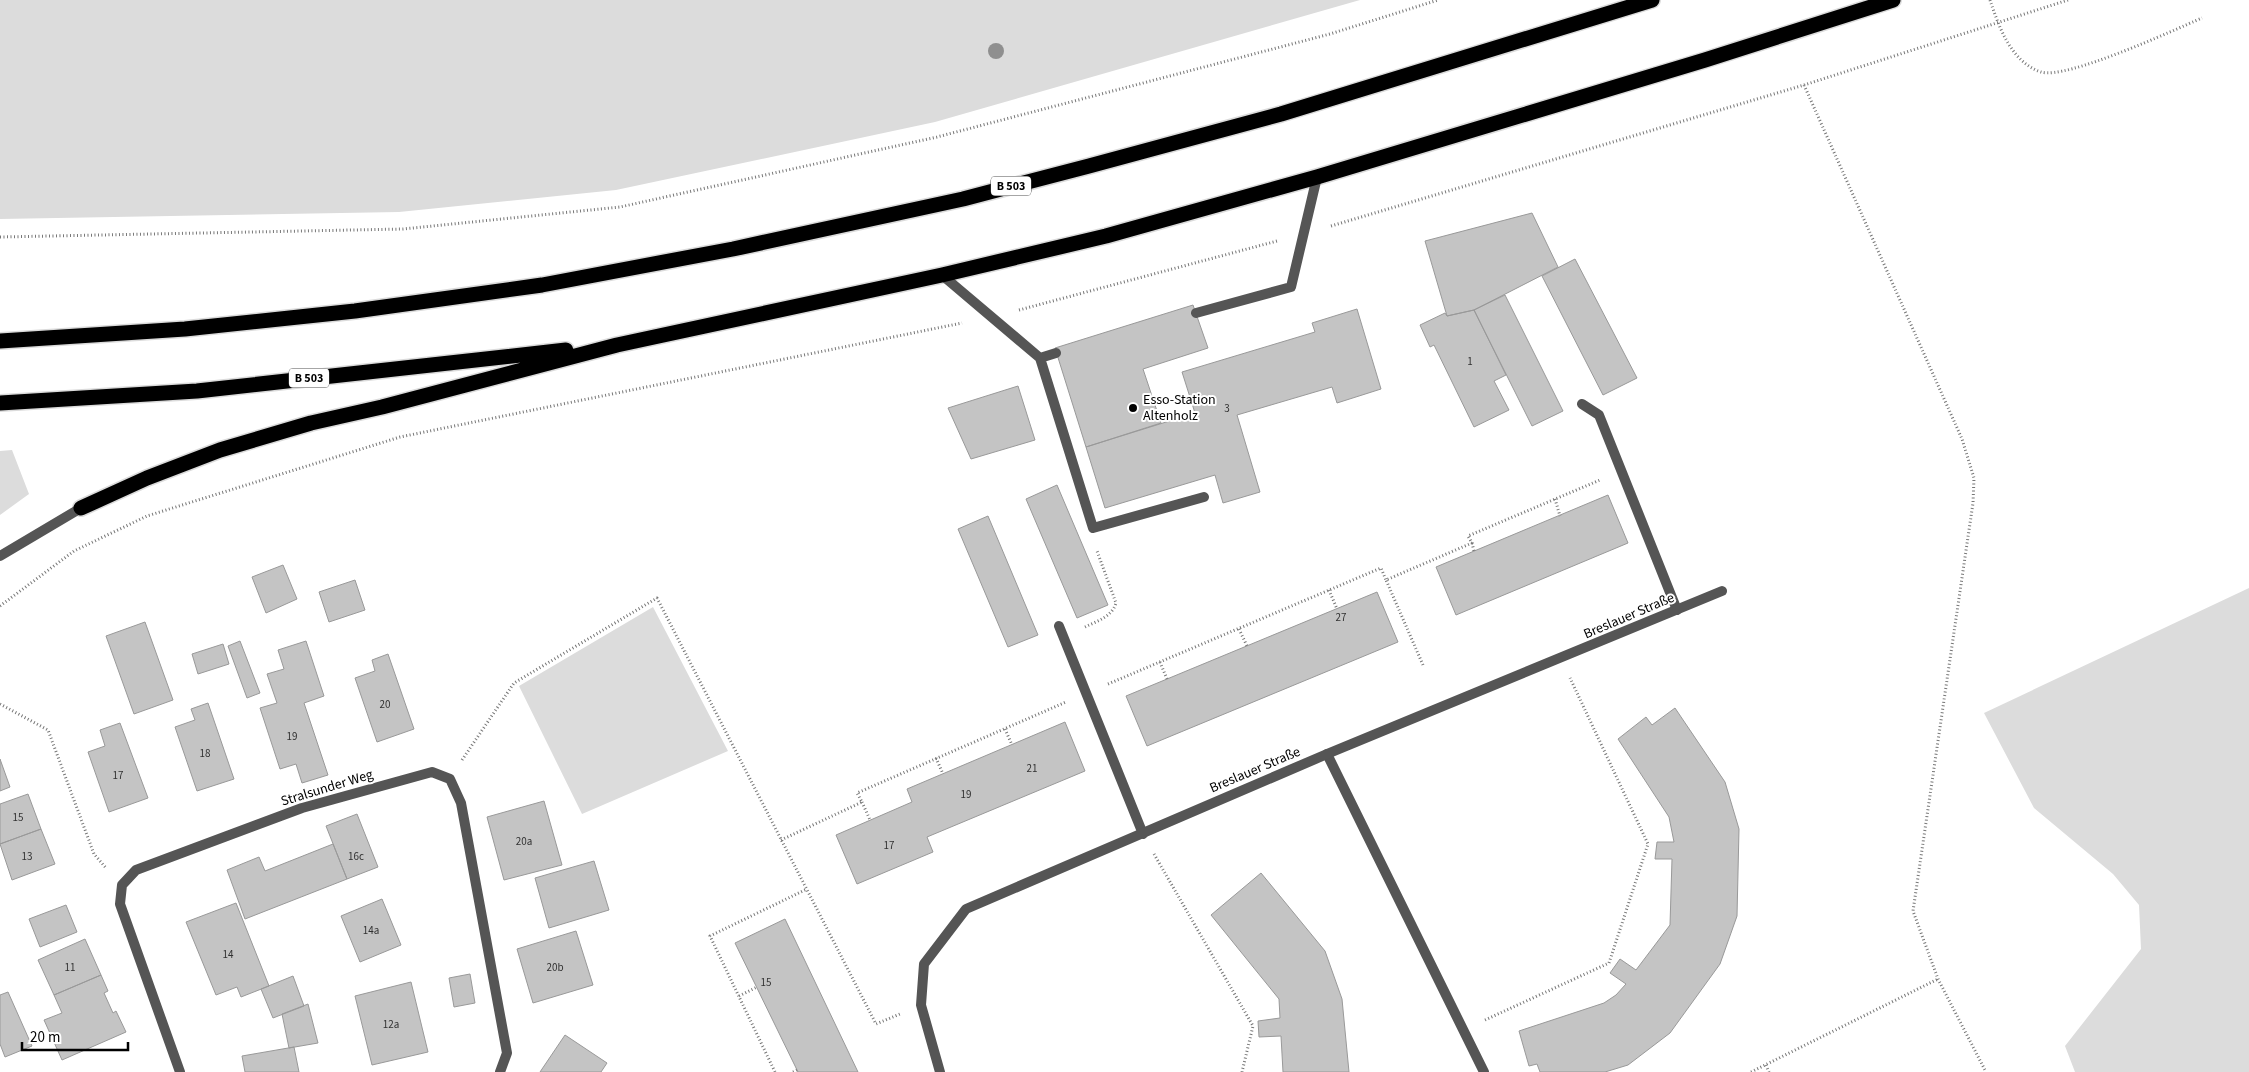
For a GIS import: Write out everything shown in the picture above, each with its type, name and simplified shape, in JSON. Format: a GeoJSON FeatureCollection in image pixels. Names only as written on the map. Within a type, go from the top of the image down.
{"type":"FeatureCollection","features":[{"type":"Feature","properties":{"kind":"highway","name":"B 503"},"geometry":{"type":"LineString","coordinates":[[0,341],[185,329],[355,311],[542,285],[733,249],[963,199],[1118,158],[1299,108],[1652,0]]}},
{"type":"Feature","properties":{"kind":"highway","name":"B 503"},"geometry":{"type":"LineString","coordinates":[[0,403],[197,390],[617,345],[942,275],[1106,236],[1317,177],[1705,60],[1893,0]]}},
{"type":"Feature","properties":{"kind":"highway"},"geometry":{"type":"LineString","coordinates":[[80,508],[147,478],[220,450],[311,423],[392,404],[617,345]]}},
{"type":"Feature","properties":{"kind":"street"},"geometry":{"type":"LineString","coordinates":[[1196,313],[1291,287],[1317,177]]}},
{"type":"Feature","properties":{"kind":"street"},"geometry":{"type":"LineString","coordinates":[[942,275],[1040,358],[1093,528],[1204,497]]}},
{"type":"Feature","properties":{"kind":"street"},"geometry":{"type":"LineString","coordinates":[[1040,358],[1056,353]]}},
{"type":"Feature","properties":{"kind":"street"},"geometry":{"type":"LineString","coordinates":[[1582,404],[1599,415],[1677,610]]}},
{"type":"Feature","properties":{"kind":"street"},"geometry":{"type":"LineString","coordinates":[[0,556],[80,508]]}},
{"type":"Feature","properties":{"kind":"street","name":"Breslauer Straße"},"geometry":{"type":"LineString","coordinates":[[940,1072],[920,1005],[924,964],[966,909],[1327,754],[1562,659],[1722,591]]}},
{"type":"Feature","properties":{"kind":"street"},"geometry":{"type":"LineString","coordinates":[[1059,626],[1142,834]]}},
{"type":"Feature","properties":{"kind":"street"},"geometry":{"type":"LineString","coordinates":[[1327,754],[1484,1072]]}},
{"type":"Feature","properties":{"kind":"street","name":"Stralsunder Weg"},"geometry":{"type":"LineString","coordinates":[[122,885],[136,870],[302,808],[432,772],[450,779]]}},
{"type":"Feature","properties":{"kind":"street"},"geometry":{"type":"LineString","coordinates":[[450,779],[461,803],[507,1053],[500,1072]]}},
{"type":"Feature","properties":{"kind":"street"},"geometry":{"type":"LineString","coordinates":[[122,885],[120,904],[180,1072]]}},
{"type":"Feature","properties":{"kind":"path"},"geometry":{"type":"LineString","coordinates":[[0,237],[403,229],[620,206],[937,137],[1330,34],[1438,0]]}},
{"type":"Feature","properties":{"kind":"path"},"geometry":{"type":"LineString","coordinates":[[1990,0],[1997,23],[2006,41],[2023,62],[2042,73],[2076,69],[2202,18]]}},
{"type":"Feature","properties":{"kind":"path"},"geometry":{"type":"LineString","coordinates":[[0,606],[74,552],[147,516],[400,436],[990,317],[1302,235],[1804,85],[2068,0]]}},
{"type":"Feature","properties":{"kind":"path"},"geometry":{"type":"LineString","coordinates":[[1804,85],[1962,439],[1974,478],[1973,503],[1913,911],[1938,978],[1986,1072]]}},
{"type":"Feature","properties":{"kind":"path"},"geometry":{"type":"LineString","coordinates":[[1474,551],[1468,536],[1621,471]]}},
{"type":"Feature","properties":{"kind":"path"},"geometry":{"type":"LineString","coordinates":[[1555,499],[1560,516]]}},
{"type":"Feature","properties":{"kind":"path"},"geometry":{"type":"LineString","coordinates":[[1064,637],[1105,618],[1114,610],[1116,603],[1098,555],[1093,528]]}},
{"type":"Feature","properties":{"kind":"path"},"geometry":{"type":"LineString","coordinates":[[1386,580],[1472,544]]}},
{"type":"Feature","properties":{"kind":"path"},"geometry":{"type":"LineString","coordinates":[[870,820],[857,793],[1381,568],[1423,665]]}},
{"type":"Feature","properties":{"kind":"path"},"geometry":{"type":"LineString","coordinates":[[1329,590],[1337,609]]}},
{"type":"Feature","properties":{"kind":"path"},"geometry":{"type":"LineString","coordinates":[[450,779],[514,683],[657,598],[876,1024],[920,1005]]}},
{"type":"Feature","properties":{"kind":"path"},"geometry":{"type":"LineString","coordinates":[[1240,629],[1247,646]]}},
{"type":"Feature","properties":{"kind":"path"},"geometry":{"type":"LineString","coordinates":[[1463,1030],[1610,963],[1648,844],[1562,659]]}},
{"type":"Feature","properties":{"kind":"path"},"geometry":{"type":"LineString","coordinates":[[1160,662],[1167,679]]}},
{"type":"Feature","properties":{"kind":"path"},"geometry":{"type":"LineString","coordinates":[[0,704],[48,730],[94,854],[122,885]]}},
{"type":"Feature","properties":{"kind":"path"},"geometry":{"type":"LineString","coordinates":[[1005,729],[1012,745]]}},
{"type":"Feature","properties":{"kind":"path"},"geometry":{"type":"LineString","coordinates":[[936,758],[943,774]]}},
{"type":"Feature","properties":{"kind":"path"},"geometry":{"type":"LineString","coordinates":[[782,840],[862,802]]}},
{"type":"Feature","properties":{"kind":"path"},"geometry":{"type":"LineString","coordinates":[[1142,834],[1253,1026],[1242,1072]]}},
{"type":"Feature","properties":{"kind":"path"},"geometry":{"type":"LineString","coordinates":[[775,1072],[710,936],[807,889]]}},
{"type":"Feature","properties":{"kind":"path"},"geometry":{"type":"LineString","coordinates":[[1751,1072],[1938,978]]}},
{"type":"Feature","properties":{"kind":"path"},"geometry":{"type":"LineString","coordinates":[[739,996],[757,987]]}},
{"type":"Feature","properties":{"kind":"path"},"geometry":{"type":"LineString","coordinates":[[1766,1065],[1769,1072]]}},
{"type":"Feature","properties":{"kind":"shaded area"},"geometry":{"type":"Polygon","coordinates":[[[0,0],[1360,0],[935,122],[616,190],[399,212],[0,219],[0,0]]]}},
{"type":"Feature","properties":{"kind":"shaded area"},"geometry":{"type":"Polygon","coordinates":[[[12,450],[29,494],[0,515],[0,451],[12,450]]]}},
{"type":"Feature","properties":{"kind":"shaded area"},"geometry":{"type":"Polygon","coordinates":[[[2249,588],[2249,1072],[2075,1072],[2065,1046],[2141,949],[2139,905],[2113,874],[2034,808],[1984,713],[2249,588]]]}},
{"type":"Feature","properties":{"kind":"shaded area"},"geometry":{"type":"Polygon","coordinates":[[[653,607],[728,751],[582,814],[519,686],[653,607]]]}},
{"type":"Feature","properties":{"kind":"building"},"geometry":{"type":"Polygon","coordinates":[[[1532,213],[1558,267],[1474,310],[1447,316],[1425,241],[1532,213]]]}},
{"type":"Feature","properties":{"kind":"building"},"geometry":{"type":"Polygon","coordinates":[[[1575,259],[1637,378],[1603,395],[1542,276],[1575,259]]]}},
{"type":"Feature","properties":{"kind":"building"},"geometry":{"type":"Polygon","coordinates":[[[1505,295],[1563,411],[1532,426],[1474,310],[1505,295]]]}},
{"type":"Feature","properties":{"kind":"building"},"geometry":{"type":"Polygon","coordinates":[[[1193,305],[1208,348],[1143,369],[1161,423],[1086,447],[1055,348],[1193,305]]]}},
{"type":"Feature","properties":{"kind":"building"},"geometry":{"type":"Polygon","coordinates":[[[1357,309],[1381,389],[1337,403],[1332,387],[1237,415],[1260,492],[1223,503],[1215,475],[1105,508],[1086,447],[1195,413],[1182,372],[1315,332],[1312,323],[1357,309]]]}},
{"type":"Feature","properties":{"kind":"building"},"geometry":{"type":"Polygon","coordinates":[[[1474,310],[1506,375],[1494,381],[1509,410],[1474,427],[1434,345],[1430,347],[1420,325],[1445,313],[1447,316],[1474,310]]]}},
{"type":"Feature","properties":{"kind":"building"},"geometry":{"type":"Polygon","coordinates":[[[1018,386],[1035,440],[971,459],[948,408],[1018,386]]]}},
{"type":"Feature","properties":{"kind":"building"},"geometry":{"type":"Polygon","coordinates":[[[1057,485],[1108,605],[1077,618],[1026,499],[1057,485]]]}},
{"type":"Feature","properties":{"kind":"building"},"geometry":{"type":"Polygon","coordinates":[[[1608,495],[1628,543],[1456,615],[1436,567],[1608,495]]]}},
{"type":"Feature","properties":{"kind":"building"},"geometry":{"type":"Polygon","coordinates":[[[988,516],[1038,635],[1008,647],[958,529],[988,516]]]}},
{"type":"Feature","properties":{"kind":"building"},"geometry":{"type":"Polygon","coordinates":[[[283,565],[297,599],[266,613],[252,577],[283,565]]]}},
{"type":"Feature","properties":{"kind":"building"},"geometry":{"type":"Polygon","coordinates":[[[355,580],[365,610],[329,622],[319,592],[355,580]]]}},
{"type":"Feature","properties":{"kind":"building"},"geometry":{"type":"Polygon","coordinates":[[[1377,592],[1398,642],[1147,746],[1126,696],[1377,592]]]}},
{"type":"Feature","properties":{"kind":"building"},"geometry":{"type":"Polygon","coordinates":[[[145,622],[173,700],[134,714],[106,636],[145,622]]]}},
{"type":"Feature","properties":{"kind":"building"},"geometry":{"type":"Polygon","coordinates":[[[240,641],[260,693],[247,698],[228,646],[240,641]]]}},
{"type":"Feature","properties":{"kind":"building"},"geometry":{"type":"Polygon","coordinates":[[[306,641],[324,696],[304,703],[328,775],[302,783],[296,764],[280,769],[260,708],[277,703],[267,674],[284,669],[278,650],[306,641]]]}},
{"type":"Feature","properties":{"kind":"building"},"geometry":{"type":"Polygon","coordinates":[[[223,644],[229,664],[198,674],[192,654],[223,644]]]}},
{"type":"Feature","properties":{"kind":"building"},"geometry":{"type":"Polygon","coordinates":[[[388,654],[414,729],[377,742],[355,678],[375,671],[372,660],[388,654]]]}},
{"type":"Feature","properties":{"kind":"building"},"geometry":{"type":"Polygon","coordinates":[[[208,703],[234,779],[197,791],[175,727],[195,720],[191,709],[208,703]]]}},
{"type":"Feature","properties":{"kind":"building"},"geometry":{"type":"Polygon","coordinates":[[[1675,708],[1725,782],[1739,829],[1737,916],[1720,964],[1670,1033],[1628,1065],[1605,1072],[1540,1072],[1537,1064],[1529,1066],[1519,1031],[1604,1003],[1616,995],[1626,984],[1610,973],[1620,959],[1636,970],[1670,925],[1672,859],[1655,859],[1657,842],[1674,842],[1669,817],[1618,739],[1646,717],[1652,725],[1675,708]]]}},
{"type":"Feature","properties":{"kind":"building"},"geometry":{"type":"Polygon","coordinates":[[[1065,722],[1085,771],[927,837],[933,852],[857,884],[836,835],[912,802],[907,789],[1065,722]]]}},
{"type":"Feature","properties":{"kind":"building"},"geometry":{"type":"Polygon","coordinates":[[[120,723],[148,798],[109,812],[88,752],[105,746],[100,730],[120,723]]]}},
{"type":"Feature","properties":{"kind":"building"},"geometry":{"type":"Polygon","coordinates":[[[0,759],[10,787],[0,791],[0,759]]]}},
{"type":"Feature","properties":{"kind":"building"},"geometry":{"type":"Polygon","coordinates":[[[28,794],[41,829],[0,844],[0,804],[28,794]]]}},
{"type":"Feature","properties":{"kind":"building"},"geometry":{"type":"Polygon","coordinates":[[[544,801],[562,865],[504,880],[487,817],[544,801]]]}},
{"type":"Feature","properties":{"kind":"building"},"geometry":{"type":"Polygon","coordinates":[[[357,814],[378,867],[347,879],[326,826],[357,814]]]}},
{"type":"Feature","properties":{"kind":"building"},"geometry":{"type":"Polygon","coordinates":[[[41,829],[55,864],[12,880],[0,844],[41,829]]]}},
{"type":"Feature","properties":{"kind":"building"},"geometry":{"type":"Polygon","coordinates":[[[333,844],[347,879],[245,919],[227,870],[259,857],[265,871],[333,844]]]}},
{"type":"Feature","properties":{"kind":"building"},"geometry":{"type":"Polygon","coordinates":[[[594,861],[609,910],[549,928],[535,878],[594,861]]]}},
{"type":"Feature","properties":{"kind":"building"},"geometry":{"type":"Polygon","coordinates":[[[1261,873],[1325,951],[1342,999],[1349,1072],[1283,1072],[1281,1036],[1259,1037],[1258,1021],[1280,1018],[1279,999],[1211,915],[1261,873]]]}},
{"type":"Feature","properties":{"kind":"building"},"geometry":{"type":"Polygon","coordinates":[[[382,899],[401,945],[360,962],[341,916],[382,899]]]}},
{"type":"Feature","properties":{"kind":"building"},"geometry":{"type":"Polygon","coordinates":[[[236,903],[269,986],[241,997],[237,987],[216,995],[186,922],[236,903]]]}},
{"type":"Feature","properties":{"kind":"building"},"geometry":{"type":"Polygon","coordinates":[[[66,905],[77,932],[40,947],[29,919],[66,905]]]}},
{"type":"Feature","properties":{"kind":"building"},"geometry":{"type":"Polygon","coordinates":[[[785,919],[858,1072],[798,1072],[735,943],[785,919]]]}},
{"type":"Feature","properties":{"kind":"building"},"geometry":{"type":"Polygon","coordinates":[[[576,931],[593,985],[533,1003],[517,949],[576,931]]]}},
{"type":"Feature","properties":{"kind":"building"},"geometry":{"type":"Polygon","coordinates":[[[85,939],[101,975],[54,995],[38,960],[85,939]]]}},
{"type":"Feature","properties":{"kind":"building"},"geometry":{"type":"Polygon","coordinates":[[[470,974],[475,1003],[454,1007],[449,978],[470,974]]]}},
{"type":"Feature","properties":{"kind":"building"},"geometry":{"type":"Polygon","coordinates":[[[101,975],[108,991],[104,993],[113,1013],[116,1011],[126,1032],[62,1060],[44,1020],[62,1013],[54,995],[101,975]]]}},
{"type":"Feature","properties":{"kind":"building"},"geometry":{"type":"Polygon","coordinates":[[[293,976],[304,1006],[273,1018],[261,989],[293,976]]]}},
{"type":"Feature","properties":{"kind":"building"},"geometry":{"type":"Polygon","coordinates":[[[411,982],[428,1052],[372,1065],[355,996],[411,982]]]}},
{"type":"Feature","properties":{"kind":"building"},"geometry":{"type":"Polygon","coordinates":[[[8,992],[32,1046],[5,1057],[0,1044],[0,995],[8,992]]]}},
{"type":"Feature","properties":{"kind":"building"},"geometry":{"type":"Polygon","coordinates":[[[308,1004],[318,1043],[289,1048],[282,1014],[308,1004]]]}},
{"type":"Feature","properties":{"kind":"building"},"geometry":{"type":"Polygon","coordinates":[[[565,1035],[607,1063],[601,1072],[540,1072],[565,1035]]]}},
{"type":"Feature","properties":{"kind":"building"},"geometry":{"type":"Polygon","coordinates":[[[294,1047],[299,1072],[245,1072],[242,1056],[294,1047]]]}},
{"type":"Feature","properties":{"kind":"place","name":"Esso-Station Altenholz"},"geometry":{"type":"Point","coordinates":[1133,408]}}]}
